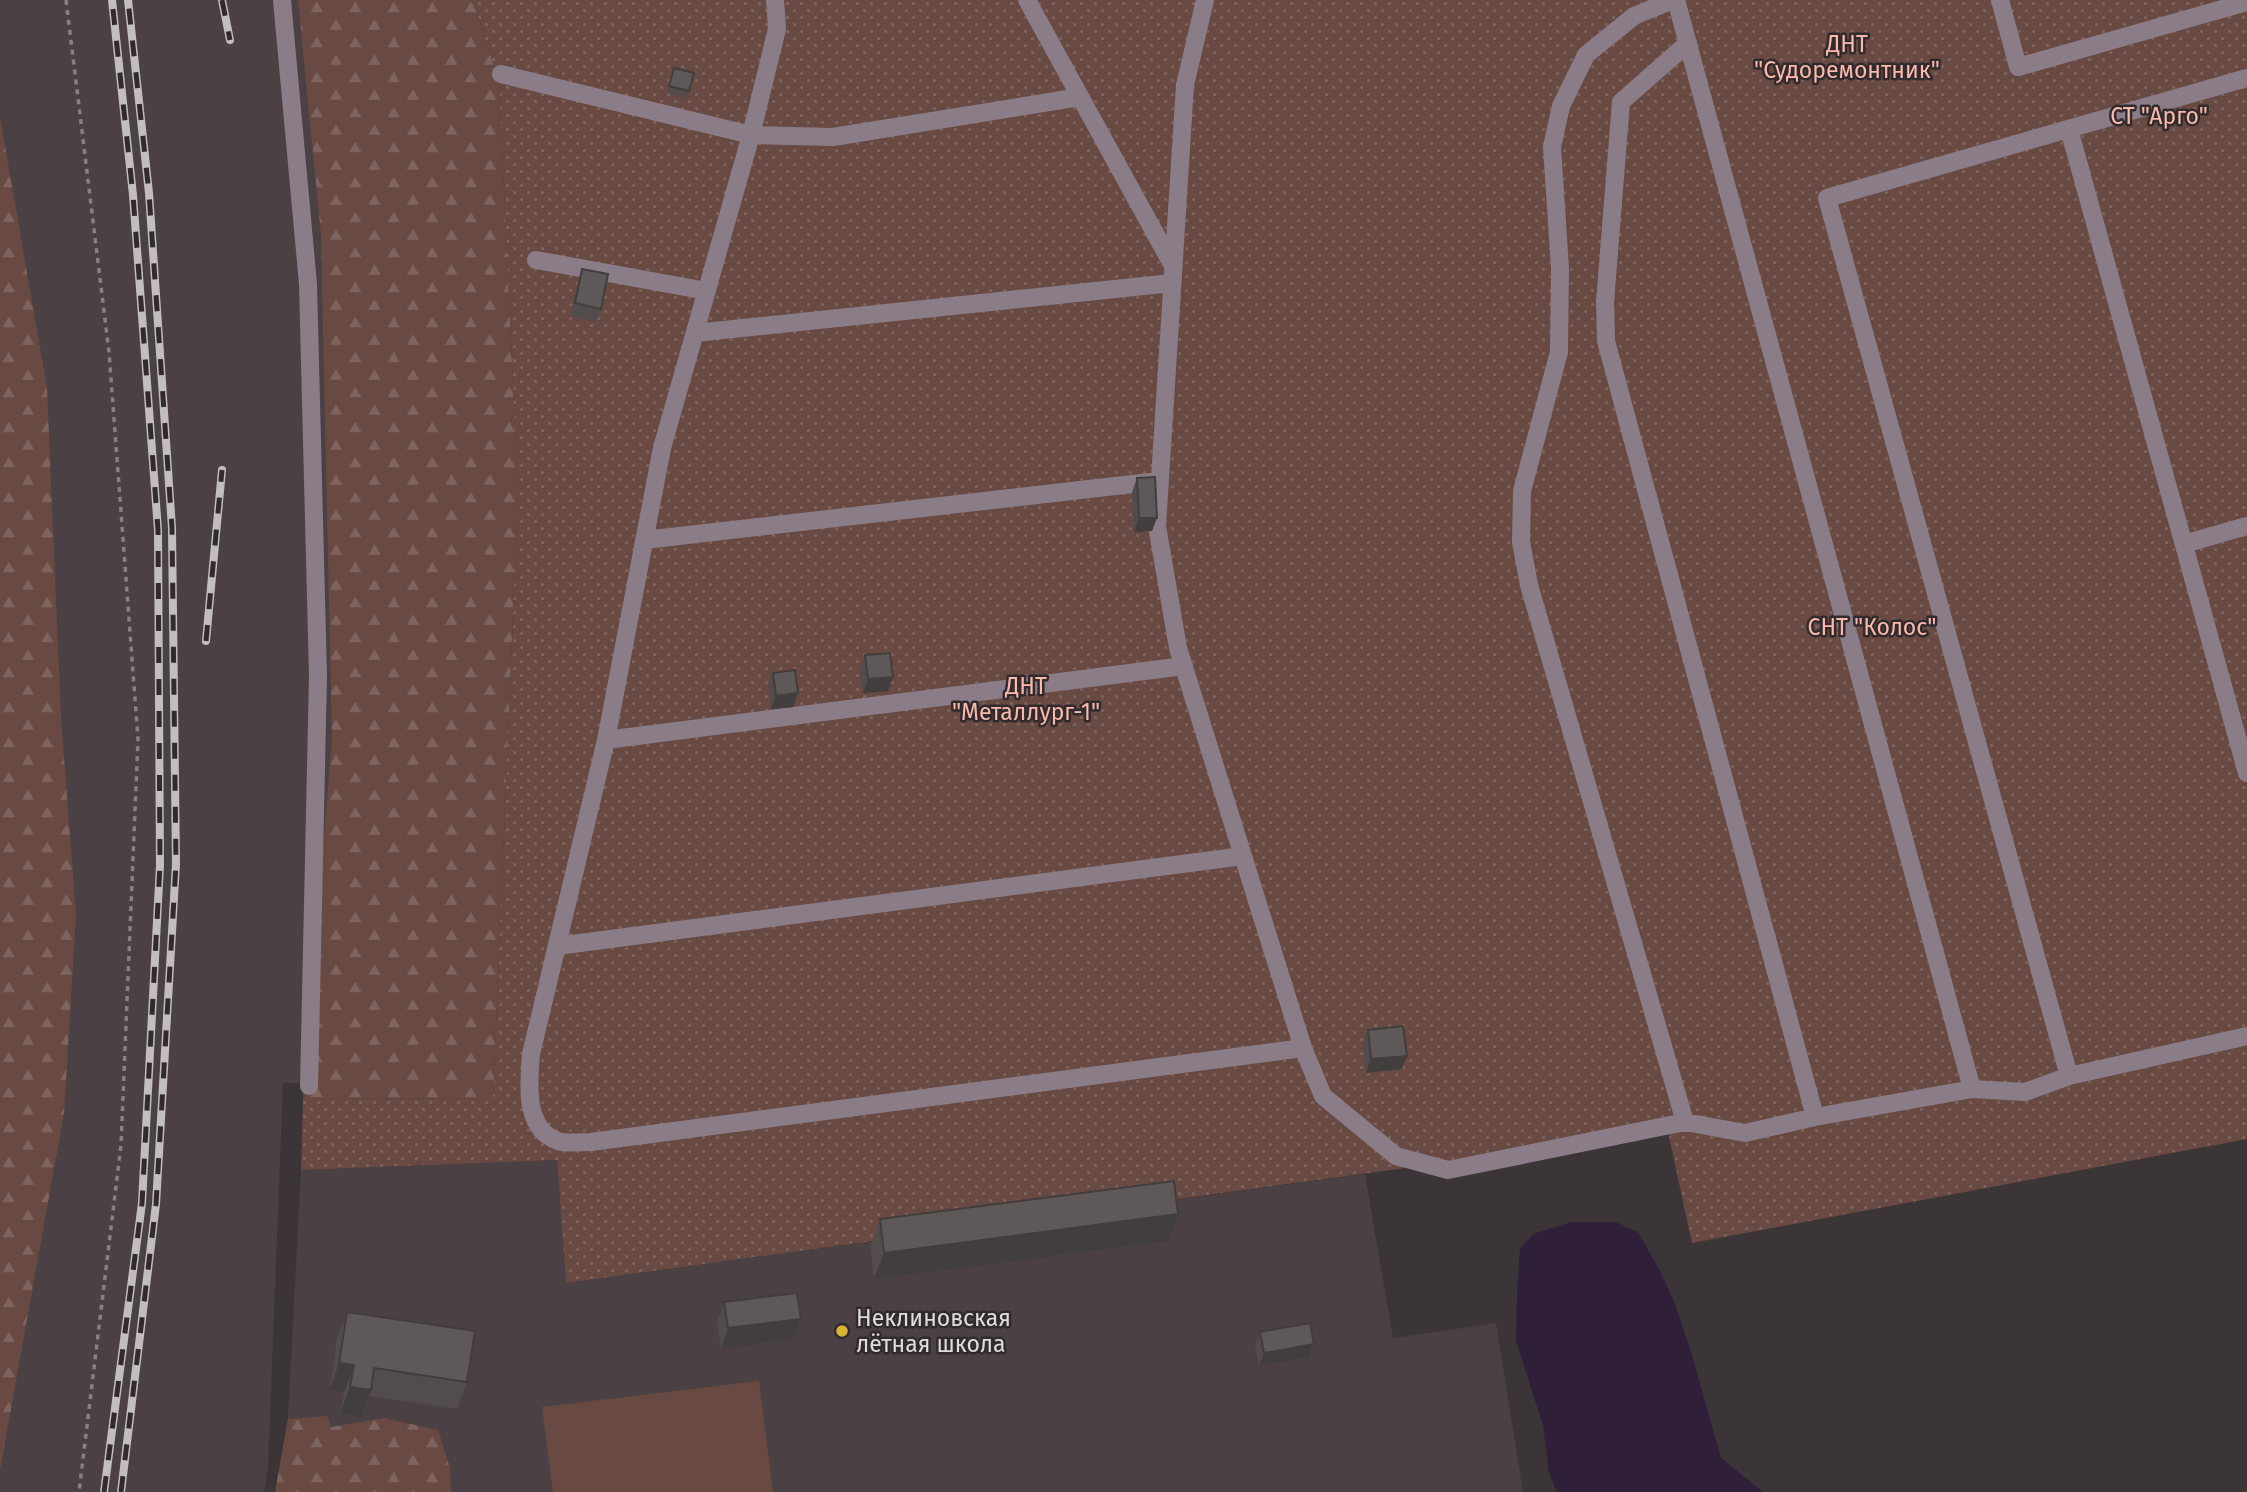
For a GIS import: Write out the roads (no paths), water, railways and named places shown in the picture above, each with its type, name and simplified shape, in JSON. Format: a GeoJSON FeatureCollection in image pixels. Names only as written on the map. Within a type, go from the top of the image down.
{"type":"FeatureCollection","features":[{"type":"Feature","properties":{"kind":"lane"},"geometry":{"type":"LineString","coordinates":[[282,0],[308,284],[318,676],[309,1086]]}},
{"type":"Feature","properties":{"kind":"lane"},"geometry":{"type":"LineString","coordinates":[[775,0],[777,29],[751,135],[662,448],[606,740],[531,1054],[528,1094],[540,1129],[558,1141],[591,1142],[1303,1048]]}},
{"type":"Feature","properties":{"kind":"lane"},"geometry":{"type":"LineString","coordinates":[[1027,0],[1173,274]]}},
{"type":"Feature","properties":{"kind":"lane"},"geometry":{"type":"LineString","coordinates":[[1205,0],[1185,85],[1157,526],[1178,648],[1303,1048],[1323,1096],[1396,1156],[1448,1170],[1685,1122],[1745,1133],[1815,1117],[1972,1089],[2025,1091],[2068,1076],[2247,1036]]}},
{"type":"Feature","properties":{"kind":"lane"},"geometry":{"type":"LineString","coordinates":[[1685,1122],[1529,586],[1521,542],[1522,491],[1559,352],[1560,268],[1552,147],[1561,106],[1586,55],[1634,16],[1674,0],[1688,43],[1972,1089]]}},
{"type":"Feature","properties":{"kind":"lane"},"geometry":{"type":"LineString","coordinates":[[2000,0],[2018,67],[2201,7],[2247,2]]}},
{"type":"Feature","properties":{"kind":"lane"},"geometry":{"type":"LineString","coordinates":[[1688,43],[1621,102],[1605,302],[1606,341],[1815,1117]]}},
{"type":"Feature","properties":{"kind":"lane"},"geometry":{"type":"LineString","coordinates":[[500,74],[751,135],[833,138],[1080,97]]}},
{"type":"Feature","properties":{"kind":"lane"},"geometry":{"type":"LineString","coordinates":[[2068,1076],[1827,198],[2247,78]]}},
{"type":"Feature","properties":{"kind":"lane"},"geometry":{"type":"LineString","coordinates":[[2069,129],[2247,773]]}},
{"type":"Feature","properties":{"kind":"lane"},"geometry":{"type":"LineString","coordinates":[[536,260],[706,291]]}},
{"type":"Feature","properties":{"kind":"lane"},"geometry":{"type":"LineString","coordinates":[[695,333],[1173,274]]}},
{"type":"Feature","properties":{"kind":"lane"},"geometry":{"type":"LineString","coordinates":[[644,540],[1159,481]]}},
{"type":"Feature","properties":{"kind":"lane"},"geometry":{"type":"LineString","coordinates":[[2184,544],[2247,526]]}},
{"type":"Feature","properties":{"kind":"lane"},"geometry":{"type":"LineString","coordinates":[[606,740],[1184,666]]}},
{"type":"Feature","properties":{"kind":"lane"},"geometry":{"type":"LineString","coordinates":[[557,946],[1243,856]]}},
{"type":"Feature","properties":{"kind":"railway"},"geometry":{"type":"LineString","coordinates":[[104,1492],[142,1203],[160,865],[158,530],[133,195],[112,0]]}},
{"type":"Feature","properties":{"kind":"railway"},"geometry":{"type":"LineString","coordinates":[[121,1492],[156,1204],[176,864],[172,528],[149,193],[128,0]]}},
{"type":"Feature","properties":{"kind":"railway"},"geometry":{"type":"LineString","coordinates":[[222,0],[230,40]]}},
{"type":"Feature","properties":{"kind":"railway"},"geometry":{"type":"LineString","coordinates":[[206,641],[222,470]]}},
{"type":"Feature","properties":{"kind":"place","name":"Неклиновская лётная школа"},"geometry":{"type":"Point","coordinates":[842,1331]}},
{"type":"Feature","properties":{"kind":"park label","name":"ДНТ \"Судоремонтник\""},"geometry":{"type":"Point","coordinates":[1847,57]}},
{"type":"Feature","properties":{"kind":"park label","name":"СТ \"Арго\""},"geometry":{"type":"Point","coordinates":[2159,116]}},
{"type":"Feature","properties":{"kind":"park label","name":"СНТ \"Колос\""},"geometry":{"type":"Point","coordinates":[1872,627]}},
{"type":"Feature","properties":{"kind":"park label","name":"ДНТ \"Металлург-1\""},"geometry":{"type":"Point","coordinates":[1026,699]}}]}
